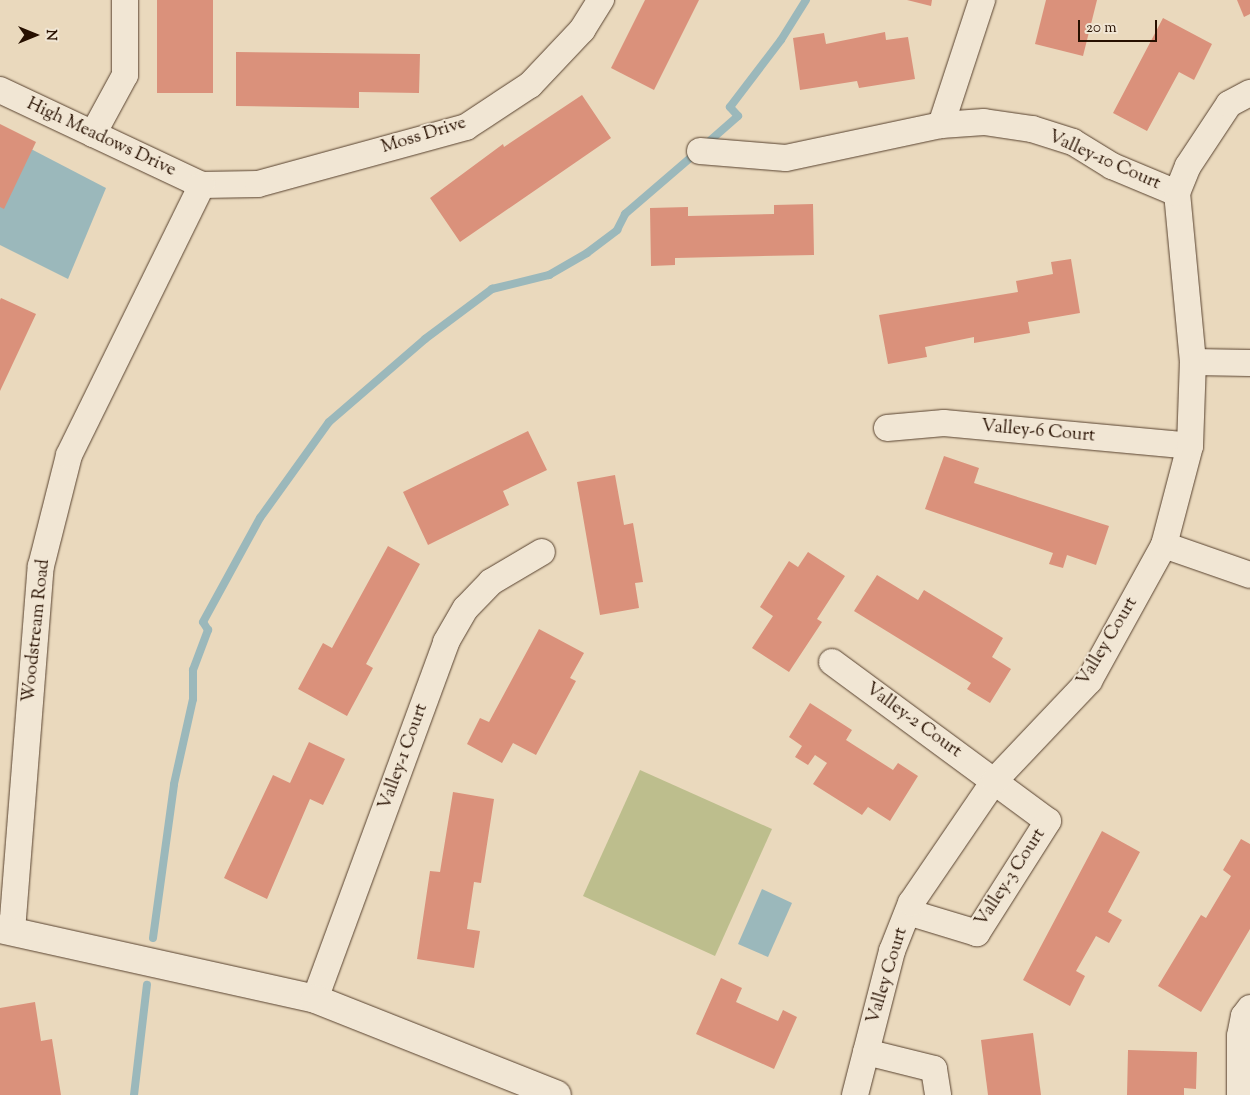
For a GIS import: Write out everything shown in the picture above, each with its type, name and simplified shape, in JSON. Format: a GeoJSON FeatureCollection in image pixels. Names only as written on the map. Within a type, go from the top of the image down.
{"type":"FeatureCollection","features":[{"type":"Feature","properties":{"kind":"street"},"geometry":{"type":"LineString","coordinates":[[93,134],[125,75],[125,0]]}},
{"type":"Feature","properties":{"kind":"street","name":"Moss Drive"},"geometry":{"type":"LineString","coordinates":[[202,185],[258,184],[466,126],[530,85],[582,30],[601,0]]}},
{"type":"Feature","properties":{"kind":"street"},"geometry":{"type":"LineString","coordinates":[[941,125],[982,0]]}},
{"type":"Feature","properties":{"kind":"street","name":"High Meadows Drive"},"geometry":{"type":"LineString","coordinates":[[0,90],[202,185]]}},
{"type":"Feature","properties":{"kind":"street"},"geometry":{"type":"LineString","coordinates":[[1177,193],[1188,166],[1229,104],[1250,93]]}},
{"type":"Feature","properties":{"kind":"street","name":"Valley-10 Court"},"geometry":{"type":"LineString","coordinates":[[700,151],[786,158],[941,125],[984,122],[1032,129],[1072,142],[1112,166],[1177,193]]}},
{"type":"Feature","properties":{"kind":"street","name":"Woodstream Road"},"geometry":{"type":"LineString","coordinates":[[6,930],[41,566],[69,455],[202,185]]}},
{"type":"Feature","properties":{"kind":"street","name":"Valley Court"},"geometry":{"type":"LineString","coordinates":[[855,1095],[892,951],[908,912],[995,780],[1089,681],[1164,545],[1190,446],[1193,362],[1177,193]]}},
{"type":"Feature","properties":{"kind":"street"},"geometry":{"type":"LineString","coordinates":[[1193,362],[1250,364]]}},
{"type":"Feature","properties":{"kind":"street","name":"Valley-6 Court"},"geometry":{"type":"LineString","coordinates":[[887,428],[944,423],[1190,446]]}},
{"type":"Feature","properties":{"kind":"street"},"geometry":{"type":"LineString","coordinates":[[1164,545],[1250,575]]}},
{"type":"Feature","properties":{"kind":"street","name":"Valley-1 Court"},"geometry":{"type":"LineString","coordinates":[[315,999],[446,642],[466,608],[491,582],[542,552]]}},
{"type":"Feature","properties":{"kind":"street","name":"Valley-2 Court"},"geometry":{"type":"LineString","coordinates":[[832,662],[995,780]]}},
{"type":"Feature","properties":{"kind":"street","name":"Valley-3 Court"},"geometry":{"type":"LineString","coordinates":[[908,912],[977,933],[1048,821],[995,780]]}},
{"type":"Feature","properties":{"kind":"street"},"geometry":{"type":"LineString","coordinates":[[6,930],[315,999],[557,1095]]}},
{"type":"Feature","properties":{"kind":"street"},"geometry":{"type":"LineString","coordinates":[[1240,1095],[1240,1036],[1250,1008]]}},
{"type":"Feature","properties":{"kind":"street"},"geometry":{"type":"LineString","coordinates":[[866,1052],[934,1069],[938,1095]]}},
{"type":"Feature","properties":{"kind":"green space"},"geometry":{"type":"Polygon","coordinates":[[[640,770],[772,829],[715,956],[583,896],[640,770]]]}},
{"type":"Feature","properties":{"kind":"water"},"geometry":{"type":"Polygon","coordinates":[[[31,149],[106,188],[68,279],[0,245],[0,197],[31,149]]]}},
{"type":"Feature","properties":{"kind":"water"},"geometry":{"type":"Polygon","coordinates":[[[762,889],[792,903],[768,957],[738,944],[762,889]]]}},
{"type":"Feature","properties":{"kind":"building"},"geometry":{"type":"Polygon","coordinates":[[[157,0],[213,0],[213,93],[157,93],[157,0]]]}},
{"type":"Feature","properties":{"kind":"building"},"geometry":{"type":"Polygon","coordinates":[[[645,0],[699,0],[654,90],[611,68],[645,0]]]}},
{"type":"Feature","properties":{"kind":"building"},"geometry":{"type":"Polygon","coordinates":[[[907,0],[932,0],[931,6],[907,0]]]}},
{"type":"Feature","properties":{"kind":"building"},"geometry":{"type":"Polygon","coordinates":[[[1046,0],[1097,0],[1083,56],[1035,44],[1046,0]]]}},
{"type":"Feature","properties":{"kind":"building"},"geometry":{"type":"Polygon","coordinates":[[[1237,0],[1250,0],[1250,14],[1244,17],[1237,0]]]}},
{"type":"Feature","properties":{"kind":"building"},"geometry":{"type":"Polygon","coordinates":[[[1163,18],[1212,44],[1194,80],[1179,72],[1147,131],[1113,113],[1163,18]]]}},
{"type":"Feature","properties":{"kind":"building"},"geometry":{"type":"Polygon","coordinates":[[[885,32],[886,40],[908,37],[915,79],[859,88],[857,81],[800,90],[793,38],[824,33],[826,44],[885,32]]]}},
{"type":"Feature","properties":{"kind":"building"},"geometry":{"type":"Polygon","coordinates":[[[236,52],[420,54],[419,93],[359,92],[359,108],[236,106],[236,52]]]}},
{"type":"Feature","properties":{"kind":"building"},"geometry":{"type":"Polygon","coordinates":[[[582,95],[611,138],[460,242],[430,198],[503,144],[504,147],[582,95]]]}},
{"type":"Feature","properties":{"kind":"building"},"geometry":{"type":"Polygon","coordinates":[[[0,124],[36,142],[4,209],[0,207],[0,124]]]}},
{"type":"Feature","properties":{"kind":"building"},"geometry":{"type":"Polygon","coordinates":[[[813,204],[814,255],[675,258],[675,265],[651,266],[650,208],[688,207],[688,216],[774,214],[774,205],[813,204]]]}},
{"type":"Feature","properties":{"kind":"building"},"geometry":{"type":"Polygon","coordinates":[[[1071,259],[1080,313],[1028,322],[1030,333],[974,343],[974,337],[925,347],[927,357],[888,364],[879,315],[1018,292],[1016,281],[1053,274],[1051,262],[1071,259]]]}},
{"type":"Feature","properties":{"kind":"building"},"geometry":{"type":"Polygon","coordinates":[[[1,298],[36,314],[0,391],[0,300],[1,298]]]}},
{"type":"Feature","properties":{"kind":"building"},"geometry":{"type":"Polygon","coordinates":[[[528,431],[547,470],[503,491],[509,505],[428,545],[403,492],[528,431]]]}},
{"type":"Feature","properties":{"kind":"building"},"geometry":{"type":"Polygon","coordinates":[[[944,456],[979,468],[974,483],[1109,526],[1096,565],[1067,555],[1063,568],[1049,564],[1053,553],[925,509],[944,456]]]}},
{"type":"Feature","properties":{"kind":"building"},"geometry":{"type":"Polygon","coordinates":[[[615,475],[624,525],[633,523],[643,582],[635,583],[639,608],[600,615],[577,482],[615,475]]]}},
{"type":"Feature","properties":{"kind":"building"},"geometry":{"type":"Polygon","coordinates":[[[388,546],[420,564],[366,664],[373,668],[347,716],[298,689],[323,643],[332,648],[388,546]]]}},
{"type":"Feature","properties":{"kind":"building"},"geometry":{"type":"Polygon","coordinates":[[[808,552],[845,576],[817,619],[822,622],[789,672],[752,648],[773,616],[760,607],[789,561],[798,567],[808,552]]]}},
{"type":"Feature","properties":{"kind":"building"},"geometry":{"type":"Polygon","coordinates":[[[877,575],[918,600],[924,590],[1003,638],[992,657],[1011,669],[990,703],[967,689],[971,683],[854,611],[877,575]]]}},
{"type":"Feature","properties":{"kind":"building"},"geometry":{"type":"Polygon","coordinates":[[[539,629],[584,653],[570,678],[576,681],[536,755],[513,743],[502,763],[467,744],[480,718],[489,722],[539,629]]]}},
{"type":"Feature","properties":{"kind":"building"},"geometry":{"type":"Polygon","coordinates":[[[810,703],[852,730],[846,740],[893,770],[898,763],[918,776],[890,821],[868,807],[862,815],[813,784],[827,763],[815,755],[808,765],[795,757],[802,746],[789,737],[810,703]]]}},
{"type":"Feature","properties":{"kind":"building"},"geometry":{"type":"Polygon","coordinates":[[[309,742],[345,759],[323,805],[310,799],[267,899],[224,878],[273,775],[290,783],[309,742]]]}},
{"type":"Feature","properties":{"kind":"building"},"geometry":{"type":"Polygon","coordinates":[[[453,792],[494,799],[481,883],[474,882],[467,929],[480,931],[474,968],[417,959],[430,871],[440,872],[453,792]]]}},
{"type":"Feature","properties":{"kind":"building"},"geometry":{"type":"Polygon","coordinates":[[[1102,831],[1140,852],[1108,912],[1122,920],[1109,943],[1096,936],[1076,971],[1085,976],[1070,1006],[1023,980],[1102,831]]]}},
{"type":"Feature","properties":{"kind":"building"},"geometry":{"type":"Polygon","coordinates":[[[1241,839],[1250,844],[1250,929],[1201,1012],[1158,986],[1201,915],[1206,918],[1231,876],[1223,870],[1241,839]]]}},
{"type":"Feature","properties":{"kind":"building"},"geometry":{"type":"Polygon","coordinates":[[[721,978],[742,988],[736,1002],[778,1021],[783,1010],[797,1017],[774,1069],[696,1034],[721,978]]]}},
{"type":"Feature","properties":{"kind":"building"},"geometry":{"type":"Polygon","coordinates":[[[35,1002],[41,1041],[52,1039],[61,1095],[0,1095],[0,1008],[35,1002]]]}},
{"type":"Feature","properties":{"kind":"building"},"geometry":{"type":"Polygon","coordinates":[[[1033,1033],[1041,1095],[988,1095],[981,1040],[1033,1033]]]}},
{"type":"Feature","properties":{"kind":"building"},"geometry":{"type":"Polygon","coordinates":[[[1128,1050],[1197,1052],[1196,1089],[1184,1088],[1184,1095],[1127,1095],[1128,1050]]]}},
{"type":"Feature","properties":{"kind":"waterway"},"geometry":{"type":"LineString","coordinates":[[705,145],[738,116],[730,107],[781,40],[806,0]]}},
{"type":"Feature","properties":{"kind":"waterway"},"geometry":{"type":"LineString","coordinates":[[153,938],[174,784],[193,699],[193,670],[208,630],[203,622],[260,518],[329,422],[425,339],[492,289],[549,275],[587,253],[617,230],[625,214],[696,153]]}},
{"type":"Feature","properties":{"kind":"waterway"},"geometry":{"type":"LineString","coordinates":[[134,1095],[147,985]]}}]}
